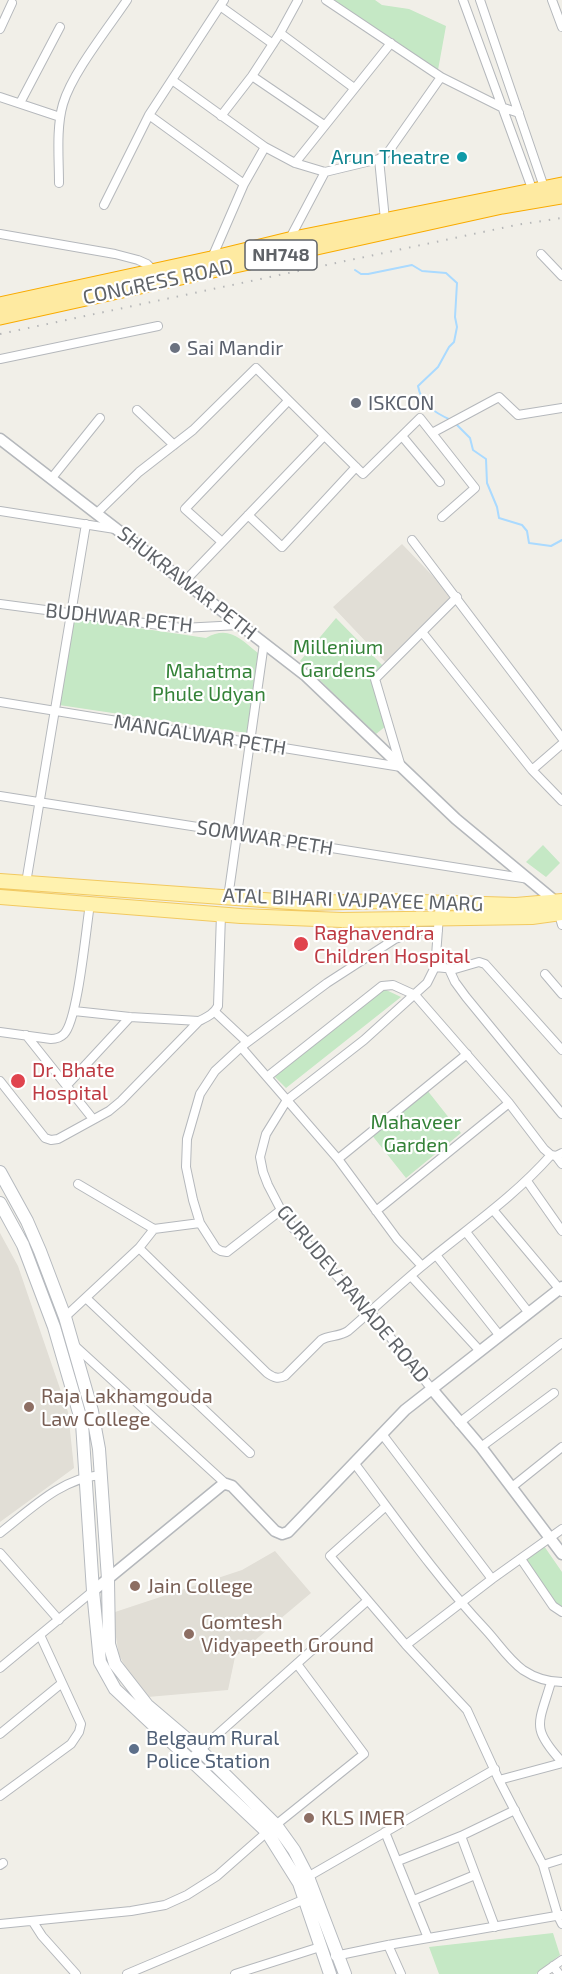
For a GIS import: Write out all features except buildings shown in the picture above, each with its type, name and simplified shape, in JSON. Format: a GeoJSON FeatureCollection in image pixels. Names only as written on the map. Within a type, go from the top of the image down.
{"type":"FeatureCollection","features":[{"type":"Feature","properties":{"kind":"highway","name":"CONGRESS ROAD"},"geometry":{"type":"LineString","coordinates":[[0,317],[211,265],[502,206],[545,194],[562,185]]}},
{"type":"Feature","properties":{"kind":"highway","name":"CONGRESS ROAD"},"geometry":{"type":"LineString","coordinates":[[0,305],[154,271],[211,265],[289,240],[385,220],[545,194]]}},
{"type":"Feature","properties":{"kind":"main road","name":"ATAL BIHARI VAJPAYEE MARG"},"geometry":{"type":"LineString","coordinates":[[0,881],[305,903],[440,902],[516,905],[560,911]]}},
{"type":"Feature","properties":{"kind":"main road","name":"ATAL BIHARI VAJPAYEE MARG"},"geometry":{"type":"LineString","coordinates":[[0,897],[221,914],[439,924],[532,917],[560,911]]}},
{"type":"Feature","properties":{"kind":"main road"},"geometry":{"type":"LineString","coordinates":[[0,1172],[34,1235],[65,1317],[92,1411],[99,1449],[111,1656],[131,1695],[190,1759],[271,1829]]}},
{"type":"Feature","properties":{"kind":"main road"},"geometry":{"type":"LineString","coordinates":[[0,1203],[23,1245],[54,1327],[82,1424],[100,1662],[115,1689],[147,1705],[200,1750],[271,1829],[303,1880],[345,1974]]}},
{"type":"Feature","properties":{"kind":"main road"},"geometry":{"type":"LineString","coordinates":[[303,1880],[305,1899],[330,1974]]}},
{"type":"Feature","properties":{"kind":"street"},"geometry":{"type":"LineString","coordinates":[[59,183],[60,117],[69,89],[127,0]]}},
{"type":"Feature","properties":{"kind":"street"},"geometry":{"type":"LineString","coordinates":[[221,116],[252,76],[298,0]]}},
{"type":"Feature","properties":{"kind":"street"},"geometry":{"type":"LineString","coordinates":[[326,0],[441,77],[501,108],[519,113]]}},
{"type":"Feature","properties":{"kind":"street"},"geometry":{"type":"LineString","coordinates":[[463,0],[501,108],[545,194]]}},
{"type":"Feature","properties":{"kind":"street"},"geometry":{"type":"LineString","coordinates":[[480,0],[545,194]]}},
{"type":"Feature","properties":{"kind":"street"},"geometry":{"type":"LineString","coordinates":[[552,0],[562,27]]}},
{"type":"Feature","properties":{"kind":"street"},"geometry":{"type":"LineString","coordinates":[[0,29],[12,3]]}},
{"type":"Feature","properties":{"kind":"street"},"geometry":{"type":"LineString","coordinates":[[104,205],[149,115],[222,3],[273,44]]}},
{"type":"Feature","properties":{"kind":"street"},"geometry":{"type":"LineString","coordinates":[[20,103],[60,27]]}},
{"type":"Feature","properties":{"kind":"street"},"geometry":{"type":"LineString","coordinates":[[280,33],[354,87]]}},
{"type":"Feature","properties":{"kind":"street"},"geometry":{"type":"LineString","coordinates":[[296,163],[391,43]]}},
{"type":"Feature","properties":{"kind":"street"},"geometry":{"type":"LineString","coordinates":[[252,76],[324,125]]}},
{"type":"Feature","properties":{"kind":"street"},"geometry":{"type":"LineString","coordinates":[[172,80],[265,147],[296,163],[325,172],[379,159],[389,151],[441,77]]}},
{"type":"Feature","properties":{"kind":"street"},"geometry":{"type":"LineString","coordinates":[[0,97],[60,117]]}},
{"type":"Feature","properties":{"kind":"street"},"geometry":{"type":"LineString","coordinates":[[149,115],[244,184]]}},
{"type":"Feature","properties":{"kind":"street"},"geometry":{"type":"LineString","coordinates":[[211,265],[244,184],[265,147]]}},
{"type":"Feature","properties":{"kind":"street"},"geometry":{"type":"LineString","coordinates":[[379,159],[385,220]]}},
{"type":"Feature","properties":{"kind":"street"},"geometry":{"type":"LineString","coordinates":[[289,240],[325,172]]}},
{"type":"Feature","properties":{"kind":"street"},"geometry":{"type":"LineString","coordinates":[[0,234],[115,254],[138,260],[147,264],[154,271]]}},
{"type":"Feature","properties":{"kind":"street"},"geometry":{"type":"LineString","coordinates":[[541,254],[562,276]]}},
{"type":"Feature","properties":{"kind":"street"},"geometry":{"type":"LineString","coordinates":[[0,359],[158,326]]}},
{"type":"Feature","properties":{"kind":"street"},"geometry":{"type":"LineString","coordinates":[[97,513],[139,472],[193,430],[256,368],[363,474],[420,418],[475,488],[442,517]]}},
{"type":"Feature","properties":{"kind":"street"},"geometry":{"type":"LineString","coordinates":[[432,433],[499,397],[518,415],[562,408]]}},
{"type":"Feature","properties":{"kind":"street"},"geometry":{"type":"LineString","coordinates":[[222,542],[185,509],[288,400]]}},
{"type":"Feature","properties":{"kind":"street"},"geometry":{"type":"LineString","coordinates":[[137,410],[174,444]]}},
{"type":"Feature","properties":{"kind":"street"},"geometry":{"type":"LineString","coordinates":[[51,479],[100,418]]}},
{"type":"Feature","properties":{"kind":"street"},"geometry":{"type":"LineString","coordinates":[[184,582],[324,435]]}},
{"type":"Feature","properties":{"kind":"street"},"geometry":{"type":"LineString","coordinates":[[402,436],[440,482]]}},
{"type":"Feature","properties":{"kind":"street","name":"SHUKRAWAR PETH"},"geometry":{"type":"LineString","coordinates":[[0,439],[305,675],[456,819],[529,879],[560,911]]}},
{"type":"Feature","properties":{"kind":"street"},"geometry":{"type":"LineString","coordinates":[[248,515],[282,547],[356,467]]}},
{"type":"Feature","properties":{"kind":"street"},"geometry":{"type":"LineString","coordinates":[[0,511],[116,529]]}},
{"type":"Feature","properties":{"kind":"street"},"geometry":{"type":"LineString","coordinates":[[26,883],[86,524]]}},
{"type":"Feature","properties":{"kind":"street"},"geometry":{"type":"LineString","coordinates":[[412,540],[551,722],[559,727],[562,738]]}},
{"type":"Feature","properties":{"kind":"street"},"geometry":{"type":"LineString","coordinates":[[400,767],[375,679],[457,597]]}},
{"type":"Feature","properties":{"kind":"street","name":"BUDHWAR PETH"},"geometry":{"type":"LineString","coordinates":[[0,604],[182,628],[238,625]]}},
{"type":"Feature","properties":{"kind":"street"},"geometry":{"type":"LineString","coordinates":[[422,632],[532,770],[562,801]]}},
{"type":"Feature","properties":{"kind":"street"},"geometry":{"type":"LineString","coordinates":[[228,897],[264,644]]}},
{"type":"Feature","properties":{"kind":"street","name":"MANGALWAR PETH"},"geometry":{"type":"LineString","coordinates":[[0,702],[400,767]]}},
{"type":"Feature","properties":{"kind":"street"},"geometry":{"type":"LineString","coordinates":[[532,770],[562,744]]}},
{"type":"Feature","properties":{"kind":"street","name":"SOMWAR PETH"},"geometry":{"type":"LineString","coordinates":[[0,796],[529,879]]}},
{"type":"Feature","properties":{"kind":"street","name":"GURUDEV RANADE ROAD"},"geometry":{"type":"LineString","coordinates":[[431,1388],[370,1312],[293,1228],[280,1210],[262,1172],[260,1157],[266,1134],[287,1100],[364,1040],[427,983],[435,967],[440,902]]}},
{"type":"Feature","properties":{"kind":"street"},"geometry":{"type":"LineString","coordinates":[[0,1032],[51,1040],[57,1039],[68,1029],[74,1011],[90,904]]}},
{"type":"Feature","properties":{"kind":"street"},"geometry":{"type":"LineString","coordinates":[[0,1081],[45,1138],[51,1140],[58,1139],[109,1111],[199,1021],[215,1012],[218,1006],[221,914]]}},
{"type":"Feature","properties":{"kind":"street"},"geometry":{"type":"LineString","coordinates":[[280,1210],[227,1252],[216,1248],[200,1222],[192,1200],[186,1167],[187,1139],[200,1094],[215,1071],[244,1044],[327,983],[395,939],[439,924]]}},
{"type":"Feature","properties":{"kind":"street"},"geometry":{"type":"LineString","coordinates":[[435,967],[449,969],[465,967],[478,962],[485,964],[562,1050]]}},
{"type":"Feature","properties":{"kind":"street"},"geometry":{"type":"LineString","coordinates":[[449,969],[466,997],[562,1114]]}},
{"type":"Feature","properties":{"kind":"street"},"geometry":{"type":"LineString","coordinates":[[545,974],[562,994]]}},
{"type":"Feature","properties":{"kind":"street"},"geometry":{"type":"LineString","coordinates":[[267,1077],[382,986],[393,986],[415,995],[509,1103],[544,1149],[556,1154],[562,1164]]}},
{"type":"Feature","properties":{"kind":"street"},"geometry":{"type":"LineString","coordinates":[[74,1011],[199,1021]]}},
{"type":"Feature","properties":{"kind":"street"},"geometry":{"type":"LineString","coordinates":[[215,1012],[244,1044],[267,1077],[338,1159],[376,1211],[422,1266]]}},
{"type":"Feature","properties":{"kind":"street"},"geometry":{"type":"LineString","coordinates":[[67,1084],[130,1017]]}},
{"type":"Feature","properties":{"kind":"street"},"geometry":{"type":"LineString","coordinates":[[26,1035],[93,1119]]}},
{"type":"Feature","properties":{"kind":"street"},"geometry":{"type":"LineString","coordinates":[[338,1159],[467,1054]]}},
{"type":"Feature","properties":{"kind":"street"},"geometry":{"type":"LineString","coordinates":[[376,1211],[509,1103]]}},
{"type":"Feature","properties":{"kind":"street"},"geometry":{"type":"LineString","coordinates":[[139,1248],[267,1373],[274,1378],[280,1378],[285,1376],[321,1340],[342,1335],[422,1266],[494,1211],[556,1154]]}},
{"type":"Feature","properties":{"kind":"street"},"geometry":{"type":"LineString","coordinates":[[527,1181],[562,1231]]}},
{"type":"Feature","properties":{"kind":"street"},"geometry":{"type":"LineString","coordinates":[[78,1184],[154,1229],[200,1222]]}},
{"type":"Feature","properties":{"kind":"street"},"geometry":{"type":"LineString","coordinates":[[72,1344],[226,1484],[232,1486],[275,1531],[282,1534],[296,1525],[405,1410],[561,1289],[494,1211]]}},
{"type":"Feature","properties":{"kind":"street"},"geometry":{"type":"LineString","coordinates":[[65,1317],[139,1248],[154,1229]]}},
{"type":"Feature","properties":{"kind":"street"},"geometry":{"type":"LineString","coordinates":[[466,1232],[529,1313]]}},
{"type":"Feature","properties":{"kind":"street"},"geometry":{"type":"LineString","coordinates":[[436,1255],[501,1335]]}},
{"type":"Feature","properties":{"kind":"street"},"geometry":{"type":"LineString","coordinates":[[411,1276],[480,1351]]}},
{"type":"Feature","properties":{"kind":"street"},"geometry":{"type":"LineString","coordinates":[[86,1298],[250,1453]]}},
{"type":"Feature","properties":{"kind":"street"},"geometry":{"type":"LineString","coordinates":[[459,1423],[562,1343]]}},
{"type":"Feature","properties":{"kind":"street"},"geometry":{"type":"LineString","coordinates":[[431,1388],[481,1447],[562,1554]]}},
{"type":"Feature","properties":{"kind":"street"},"geometry":{"type":"LineString","coordinates":[[481,1447],[554,1393]]}},
{"type":"Feature","properties":{"kind":"street"},"geometry":{"type":"LineString","coordinates":[[382,1434],[492,1579]]}},
{"type":"Feature","properties":{"kind":"street"},"geometry":{"type":"LineString","coordinates":[[512,1487],[562,1447]]}},
{"type":"Feature","properties":{"kind":"street"},"geometry":{"type":"LineString","coordinates":[[355,1464],[460,1602],[510,1658],[537,1677],[551,1682],[562,1682]]}},
{"type":"Feature","properties":{"kind":"street"},"geometry":{"type":"LineString","coordinates":[[0,1533],[51,1494],[86,1476],[101,1475]]}},
{"type":"Feature","properties":{"kind":"street"},"geometry":{"type":"LineString","coordinates":[[0,1668],[226,1484]]}},
{"type":"Feature","properties":{"kind":"street"},"geometry":{"type":"LineString","coordinates":[[235,1974],[257,1971],[321,1952],[337,1956],[428,1938],[561,1918],[543,1865],[498,1780],[467,1710],[406,1645],[330,1556],[386,1506]]}},
{"type":"Feature","properties":{"kind":"street"},"geometry":{"type":"LineString","coordinates":[[406,1645],[460,1602],[562,1529]]}},
{"type":"Feature","properties":{"kind":"street"},"geometry":{"type":"LineString","coordinates":[[0,1554],[59,1620]]}},
{"type":"Feature","properties":{"kind":"street"},"geometry":{"type":"LineString","coordinates":[[521,1559],[554,1606],[562,1612]]}},
{"type":"Feature","properties":{"kind":"street"},"geometry":{"type":"LineString","coordinates":[[190,1759],[368,1601]]}},
{"type":"Feature","properties":{"kind":"street"},"geometry":{"type":"LineString","coordinates":[[0,1796],[70,1744],[79,1732],[81,1724],[40,1635]]}},
{"type":"Feature","properties":{"kind":"street"},"geometry":{"type":"LineString","coordinates":[[0,1924],[132,1911],[165,1905],[187,1895],[217,1876],[364,1754],[297,1664]]}},
{"type":"Feature","properties":{"kind":"street"},"geometry":{"type":"LineString","coordinates":[[498,1780],[562,1763],[539,1730],[551,1682]]}},
{"type":"Feature","properties":{"kind":"street"},"geometry":{"type":"LineString","coordinates":[[0,1734],[62,1683]]}},
{"type":"Feature","properties":{"kind":"street"},"geometry":{"type":"LineString","coordinates":[[303,1880],[495,1769]]}},
{"type":"Feature","properties":{"kind":"street"},"geometry":{"type":"LineString","coordinates":[[398,1861],[460,1836],[515,1810]]}},
{"type":"Feature","properties":{"kind":"street"},"geometry":{"type":"LineString","coordinates":[[385,1832],[428,1938]]}},
{"type":"Feature","properties":{"kind":"street"},"geometry":{"type":"LineString","coordinates":[[460,1836],[495,1927]]}},
{"type":"Feature","properties":{"kind":"street"},"geometry":{"type":"LineString","coordinates":[[543,1865],[562,1859]]}},
{"type":"Feature","properties":{"kind":"street"},"geometry":{"type":"LineString","coordinates":[[414,1900],[475,1875]]}},
{"type":"Feature","properties":{"kind":"street"},"geometry":{"type":"LineString","coordinates":[[127,1974],[305,1899]]}},
{"type":"Feature","properties":{"kind":"street"},"geometry":{"type":"LineString","coordinates":[[33,1922],[42,1936],[76,1974]]}},
{"type":"Feature","properties":{"kind":"street"},"geometry":{"type":"LineString","coordinates":[[388,1945],[401,1974]]}},
{"type":"Feature","properties":{"kind":"street"},"geometry":{"type":"LineString","coordinates":[[542,1974],[562,1960]]}},
{"type":"Feature","properties":{"kind":"street"},"geometry":{"type":"LineString","coordinates":[[553,1966],[560,1974]]}},
{"type":"Feature","properties":{"kind":"shaded area"},"geometry":{"type":"Polygon","coordinates":[[[402,544],[454,598],[387,664],[333,607],[402,544]]]}},
{"type":"Feature","properties":{"kind":"shaded area"},"geometry":{"type":"Polygon","coordinates":[[[0,1233],[18,1266],[68,1412],[74,1468],[0,1522],[0,1233]]]}},
{"type":"Feature","properties":{"kind":"shaded area","name":"Gomtesh Vidyapeeth Ground"},"geometry":{"type":"Polygon","coordinates":[[[275,1551],[311,1593],[235,1657],[228,1690],[148,1697],[131,1677],[119,1655],[112,1613],[242,1570],[275,1551]]]}},
{"type":"Feature","properties":{"kind":"green space"},"geometry":{"type":"Polygon","coordinates":[[[332,0],[375,0],[382,5],[409,9],[446,26],[438,70],[332,0]]]}},
{"type":"Feature","properties":{"kind":"green space","name":"Mahatma Phule Udyan"},"geometry":{"type":"Polygon","coordinates":[[[71,618],[206,638],[221,633],[234,635],[258,653],[247,733],[59,705],[71,618]]]}},
{"type":"Feature","properties":{"kind":"green space","name":"Millenium Gardens"},"geometry":{"type":"Polygon","coordinates":[[[336,618],[383,666],[371,678],[386,726],[376,734],[300,661],[336,618]]]}},
{"type":"Feature","properties":{"kind":"green space"},"geometry":{"type":"Polygon","coordinates":[[[543,845],[560,863],[546,877],[526,862],[543,845]]]}},
{"type":"Feature","properties":{"kind":"green space"},"geometry":{"type":"Polygon","coordinates":[[[384,989],[401,997],[286,1088],[271,1073],[384,989]]]}},
{"type":"Feature","properties":{"kind":"green space","name":"Mahaveer Garden"},"geometry":{"type":"Polygon","coordinates":[[[427,1090],[461,1133],[406,1178],[371,1134],[427,1090]]]}},
{"type":"Feature","properties":{"kind":"green space"},"geometry":{"type":"Polygon","coordinates":[[[544,1546],[562,1572],[562,1609],[555,1604],[525,1560],[544,1546]]]}},
{"type":"Feature","properties":{"kind":"green space"},"geometry":{"type":"Polygon","coordinates":[[[553,1933],[560,1955],[536,1974],[439,1974],[429,1947],[553,1933]]]}},
{"type":"Feature","properties":{"kind":"waterway"},"geometry":{"type":"LineString","coordinates":[[355,270],[361,274],[368,274],[412,265],[422,271],[446,273],[457,283],[455,317],[457,327],[454,342],[438,367],[418,386],[426,403],[451,420]]}},
{"type":"Feature","properties":{"kind":"waterway"},"geometry":{"type":"LineString","coordinates":[[455,423],[470,438],[473,450],[486,459],[487,483],[499,518],[522,525],[527,531],[529,543],[551,546],[562,540]]}},
{"type":"Feature","properties":{"kind":"railway"},"geometry":{"type":"LineString","coordinates":[[0,334],[516,225],[562,218]]}},
{"type":"Feature","properties":{"kind":"place","name":"Arun Theatre"},"geometry":{"type":"Point","coordinates":[462,157]}},
{"type":"Feature","properties":{"kind":"place","name":"Sai Mandir"},"geometry":{"type":"Point","coordinates":[175,348]}},
{"type":"Feature","properties":{"kind":"place","name":"ISKCON"},"geometry":{"type":"Point","coordinates":[356,403]}},
{"type":"Feature","properties":{"kind":"place","name":"Raghavendra Children Hospital"},"geometry":{"type":"Point","coordinates":[301,944]}},
{"type":"Feature","properties":{"kind":"place","name":"Dr. Bhate Hospital"},"geometry":{"type":"Point","coordinates":[18,1081]}},
{"type":"Feature","properties":{"kind":"place","name":"Raja Lakhamgouda Law College"},"geometry":{"type":"Point","coordinates":[29,1407]}},
{"type":"Feature","properties":{"kind":"place","name":"Jain College"},"geometry":{"type":"Point","coordinates":[135,1586]}},
{"type":"Feature","properties":{"kind":"place","name":"Gomtesh Vidyapeeth Ground"},"geometry":{"type":"Point","coordinates":[189,1634]}},
{"type":"Feature","properties":{"kind":"place","name":"Belgaum Rural Police Station"},"geometry":{"type":"Point","coordinates":[134,1749]}},
{"type":"Feature","properties":{"kind":"place","name":"KLS IMER"},"geometry":{"type":"Point","coordinates":[309,1818]}}]}
